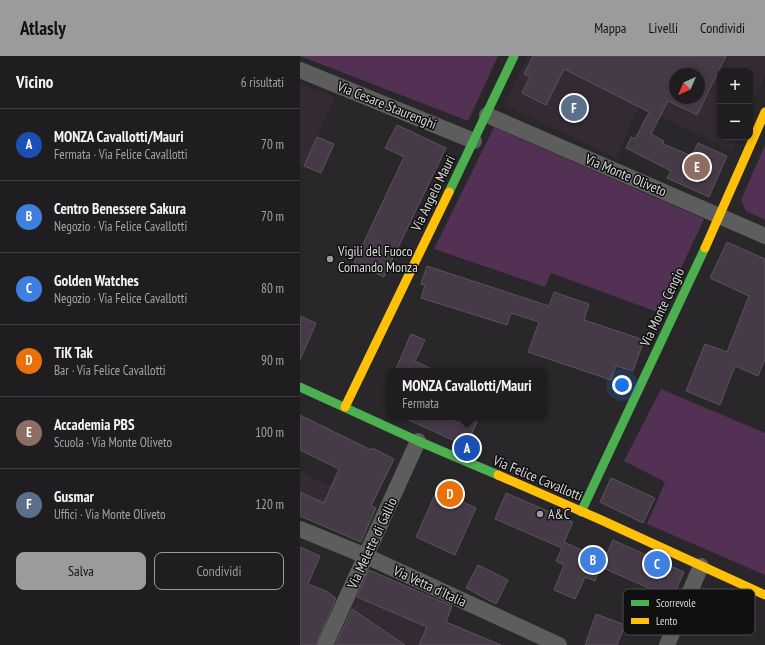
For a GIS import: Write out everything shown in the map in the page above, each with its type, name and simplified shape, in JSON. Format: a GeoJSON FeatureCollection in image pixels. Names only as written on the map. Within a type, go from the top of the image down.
{"type":"FeatureCollection","features":[{"type":"Feature","properties":{"kind":"street","name":"Via Angelo Mauri"},"geometry":{"type":"LineString","coordinates":[[344,407],[487,115],[514,56]]}},
{"type":"Feature","properties":{"kind":"street","name":"Via Cesare Staurenghi"},"geometry":{"type":"LineString","coordinates":[[300,70],[474,141]]}},
{"type":"Feature","properties":{"kind":"street","name":"Via Monte Cengio"},"geometry":{"type":"LineString","coordinates":[[581,512],[720,216],[765,112]]}},
{"type":"Feature","properties":{"kind":"street","name":"Via Monte Oliveto"},"geometry":{"type":"LineString","coordinates":[[487,115],[765,236]]}},
{"type":"Feature","properties":{"kind":"street","name":"Via Felice Cavallotti"},"geometry":{"type":"LineString","coordinates":[[300,387],[752,589]]}},
{"type":"Feature","properties":{"kind":"street","name":"Via Melette di Gallio"},"geometry":{"type":"LineString","coordinates":[[325,645],[418,441]]}},
{"type":"Feature","properties":{"kind":"street","name":"Via Vetta d'Italia"},"geometry":{"type":"LineString","coordinates":[[300,528],[366,556],[559,645]]}},
{"type":"Feature","properties":{"kind":"street"},"geometry":{"type":"LineString","coordinates":[[691,589],[701,566]]}},
{"type":"Feature","properties":{"kind":"street","name":"Via Felice Cavallotti"},"geometry":{"type":"LineString","coordinates":[[755,590],[765,595]]}},
{"type":"Feature","properties":{"kind":"street"},"geometry":{"type":"LineString","coordinates":[[667,645],[671,635]]}},
{"type":"Feature","properties":{"kind":"shaded area"},"geometry":{"type":"Polygon","coordinates":[[[300,56],[498,56],[468,121],[300,56]]]}},
{"type":"Feature","properties":{"kind":"shaded area"},"geometry":{"type":"Polygon","coordinates":[[[528,56],[765,56],[765,74],[753,103],[753,68],[717,68],[717,140],[737,140],[733,151],[639,106],[616,158],[504,105],[528,56]]]}},
{"type":"Feature","properties":{"kind":"shaded area"},"geometry":{"type":"Polygon","coordinates":[[[300,84],[335,97],[304,166],[300,164],[300,84]]]}},
{"type":"Feature","properties":{"kind":"shaded area"},"geometry":{"type":"Polygon","coordinates":[[[494,127],[704,219],[660,313],[551,273],[545,287],[434,249],[494,127]]]}},
{"type":"Feature","properties":{"kind":"shaded area"},"geometry":{"type":"Polygon","coordinates":[[[765,145],[765,220],[746,211],[741,200],[765,145]]]}},
{"type":"Feature","properties":{"kind":"shaded area"},"geometry":{"type":"Polygon","coordinates":[[[661,389],[765,433],[765,575],[647,524],[665,482],[624,461],[661,389]]]}},
{"type":"Feature","properties":{"kind":"shaded area"},"geometry":{"type":"Polygon","coordinates":[[[300,472],[376,508],[361,542],[300,516],[300,472]]]}},
{"type":"Feature","properties":{"kind":"shaded area"},"geometry":{"type":"Polygon","coordinates":[[[368,570],[452,606],[435,645],[336,645],[368,570]]]}},
{"type":"Feature","properties":{"kind":"building"},"geometry":{"type":"Polygon","coordinates":[[[533,56],[726,56],[720,68],[717,68],[717,74],[705,99],[705,68],[669,68],[669,101],[651,134],[664,141],[663,144],[692,156],[698,143],[727,156],[709,197],[667,178],[671,171],[626,148],[631,137],[635,139],[649,112],[564,69],[546,105],[522,93],[530,77],[524,74],[533,56]]]}},
{"type":"Feature","properties":{"kind":"building"},"geometry":{"type":"Polygon","coordinates":[[[674,104],[702,104],[697,115],[674,104]]]}},
{"type":"Feature","properties":{"kind":"building"},"geometry":{"type":"Polygon","coordinates":[[[397,125],[446,148],[384,277],[354,263],[404,157],[385,148],[397,125]]]}},
{"type":"Feature","properties":{"kind":"building"},"geometry":{"type":"Polygon","coordinates":[[[317,137],[334,144],[321,173],[304,166],[317,137]]]}},
{"type":"Feature","properties":{"kind":"building"},"geometry":{"type":"Polygon","coordinates":[[[727,242],[765,259],[765,359],[758,376],[735,366],[720,405],[686,391],[705,344],[727,352],[749,296],[710,278],[727,242]]]}},
{"type":"Feature","properties":{"kind":"building"},"geometry":{"type":"Polygon","coordinates":[[[427,266],[549,306],[554,292],[589,304],[584,320],[644,340],[633,371],[616,366],[611,380],[528,352],[539,322],[511,313],[507,325],[421,298],[425,285],[421,284],[427,266]]]}},
{"type":"Feature","properties":{"kind":"building"},"geometry":{"type":"Polygon","coordinates":[[[300,316],[316,323],[300,360],[300,316]]]}},
{"type":"Feature","properties":{"kind":"building"},"geometry":{"type":"Polygon","coordinates":[[[411,334],[425,340],[415,361],[430,368],[396,368],[411,334]]]}},
{"type":"Feature","properties":{"kind":"building"},"geometry":{"type":"Polygon","coordinates":[[[300,415],[371,450],[372,448],[394,459],[371,506],[376,508],[361,542],[300,516],[300,492],[324,503],[339,469],[300,450],[300,415]]]}},
{"type":"Feature","properties":{"kind":"building"},"geometry":{"type":"Polygon","coordinates":[[[409,420],[452,420],[459,423],[460,420],[472,420],[477,422],[466,446],[409,420]]]}},
{"type":"Feature","properties":{"kind":"building"},"geometry":{"type":"Polygon","coordinates":[[[611,478],[655,498],[643,523],[600,502],[611,478]]]}},
{"type":"Feature","properties":{"kind":"building"},"geometry":{"type":"Polygon","coordinates":[[[437,490],[476,508],[455,555],[416,537],[437,490]]]}},
{"type":"Feature","properties":{"kind":"building"},"geometry":{"type":"Polygon","coordinates":[[[506,493],[573,522],[564,542],[604,560],[595,581],[585,577],[575,599],[554,590],[564,565],[556,561],[562,548],[495,519],[506,493]]]}},
{"type":"Feature","properties":{"kind":"building"},"geometry":{"type":"Polygon","coordinates":[[[613,540],[684,572],[677,589],[651,589],[601,567],[613,540]]]}},
{"type":"Feature","properties":{"kind":"building"},"geometry":{"type":"Polygon","coordinates":[[[300,547],[320,556],[308,584],[326,591],[336,598],[316,645],[300,645],[300,547]]]}},
{"type":"Feature","properties":{"kind":"building"},"geometry":{"type":"Polygon","coordinates":[[[478,565],[508,580],[496,604],[466,588],[478,565]]]}},
{"type":"Feature","properties":{"kind":"building"},"geometry":{"type":"Polygon","coordinates":[[[369,570],[452,606],[446,622],[501,645],[419,645],[427,627],[357,597],[369,570]]]}},
{"type":"Feature","properties":{"kind":"building"},"geometry":{"type":"Polygon","coordinates":[[[352,609],[405,645],[335,645],[352,609]]]}},
{"type":"Feature","properties":{"kind":"building"},"geometry":{"type":"Polygon","coordinates":[[[596,614],[623,624],[623,630],[617,645],[585,645],[596,614]]]}},
{"type":"Feature","properties":{"kind":"traffic: fast"},"geometry":{"type":"LineString","coordinates":[[449,192],[514,56]]}},
{"type":"Feature","properties":{"kind":"traffic: fast"},"geometry":{"type":"LineString","coordinates":[[581,512],[705,248]]}},
{"type":"Feature","properties":{"kind":"traffic: fast"},"geometry":{"type":"LineString","coordinates":[[300,387],[418,441],[498,475]]}},
{"type":"Feature","properties":{"kind":"traffic: slow"},"geometry":{"type":"LineString","coordinates":[[705,248],[765,112]]}},
{"type":"Feature","properties":{"kind":"traffic: slow"},"geometry":{"type":"LineString","coordinates":[[345,407],[449,192]]}},
{"type":"Feature","properties":{"kind":"traffic: slow"},"geometry":{"type":"LineString","coordinates":[[498,475],[599,519],[752,589]]}},
{"type":"Feature","properties":{"kind":"traffic: slow"},"geometry":{"type":"LineString","coordinates":[[755,590],[765,595]]}},
{"type":"Feature","properties":{"kind":"place","name":"Gusmar"},"geometry":{"type":"Point","coordinates":[574,108]}},
{"type":"Feature","properties":{"kind":"place","name":"Accademia PBS"},"geometry":{"type":"Point","coordinates":[697,167]}},
{"type":"Feature","properties":{"kind":"place","name":"Vigili del Fuoco Comando Monza"},"geometry":{"type":"Point","coordinates":[330,259]}},
{"type":"Feature","properties":{"kind":"place","name":"MONZA Cavallotti/Mauri"},"geometry":{"type":"Point","coordinates":[467,448]}},
{"type":"Feature","properties":{"kind":"place","name":"TiK Tak"},"geometry":{"type":"Point","coordinates":[450,494]}},
{"type":"Feature","properties":{"kind":"place","name":"A&C"},"geometry":{"type":"Point","coordinates":[540,514]}},
{"type":"Feature","properties":{"kind":"place","name":"Centro Benessere Sakura"},"geometry":{"type":"Point","coordinates":[593,560]}},
{"type":"Feature","properties":{"kind":"place","name":"Golden Watches"},"geometry":{"type":"Point","coordinates":[657,564]}}]}
